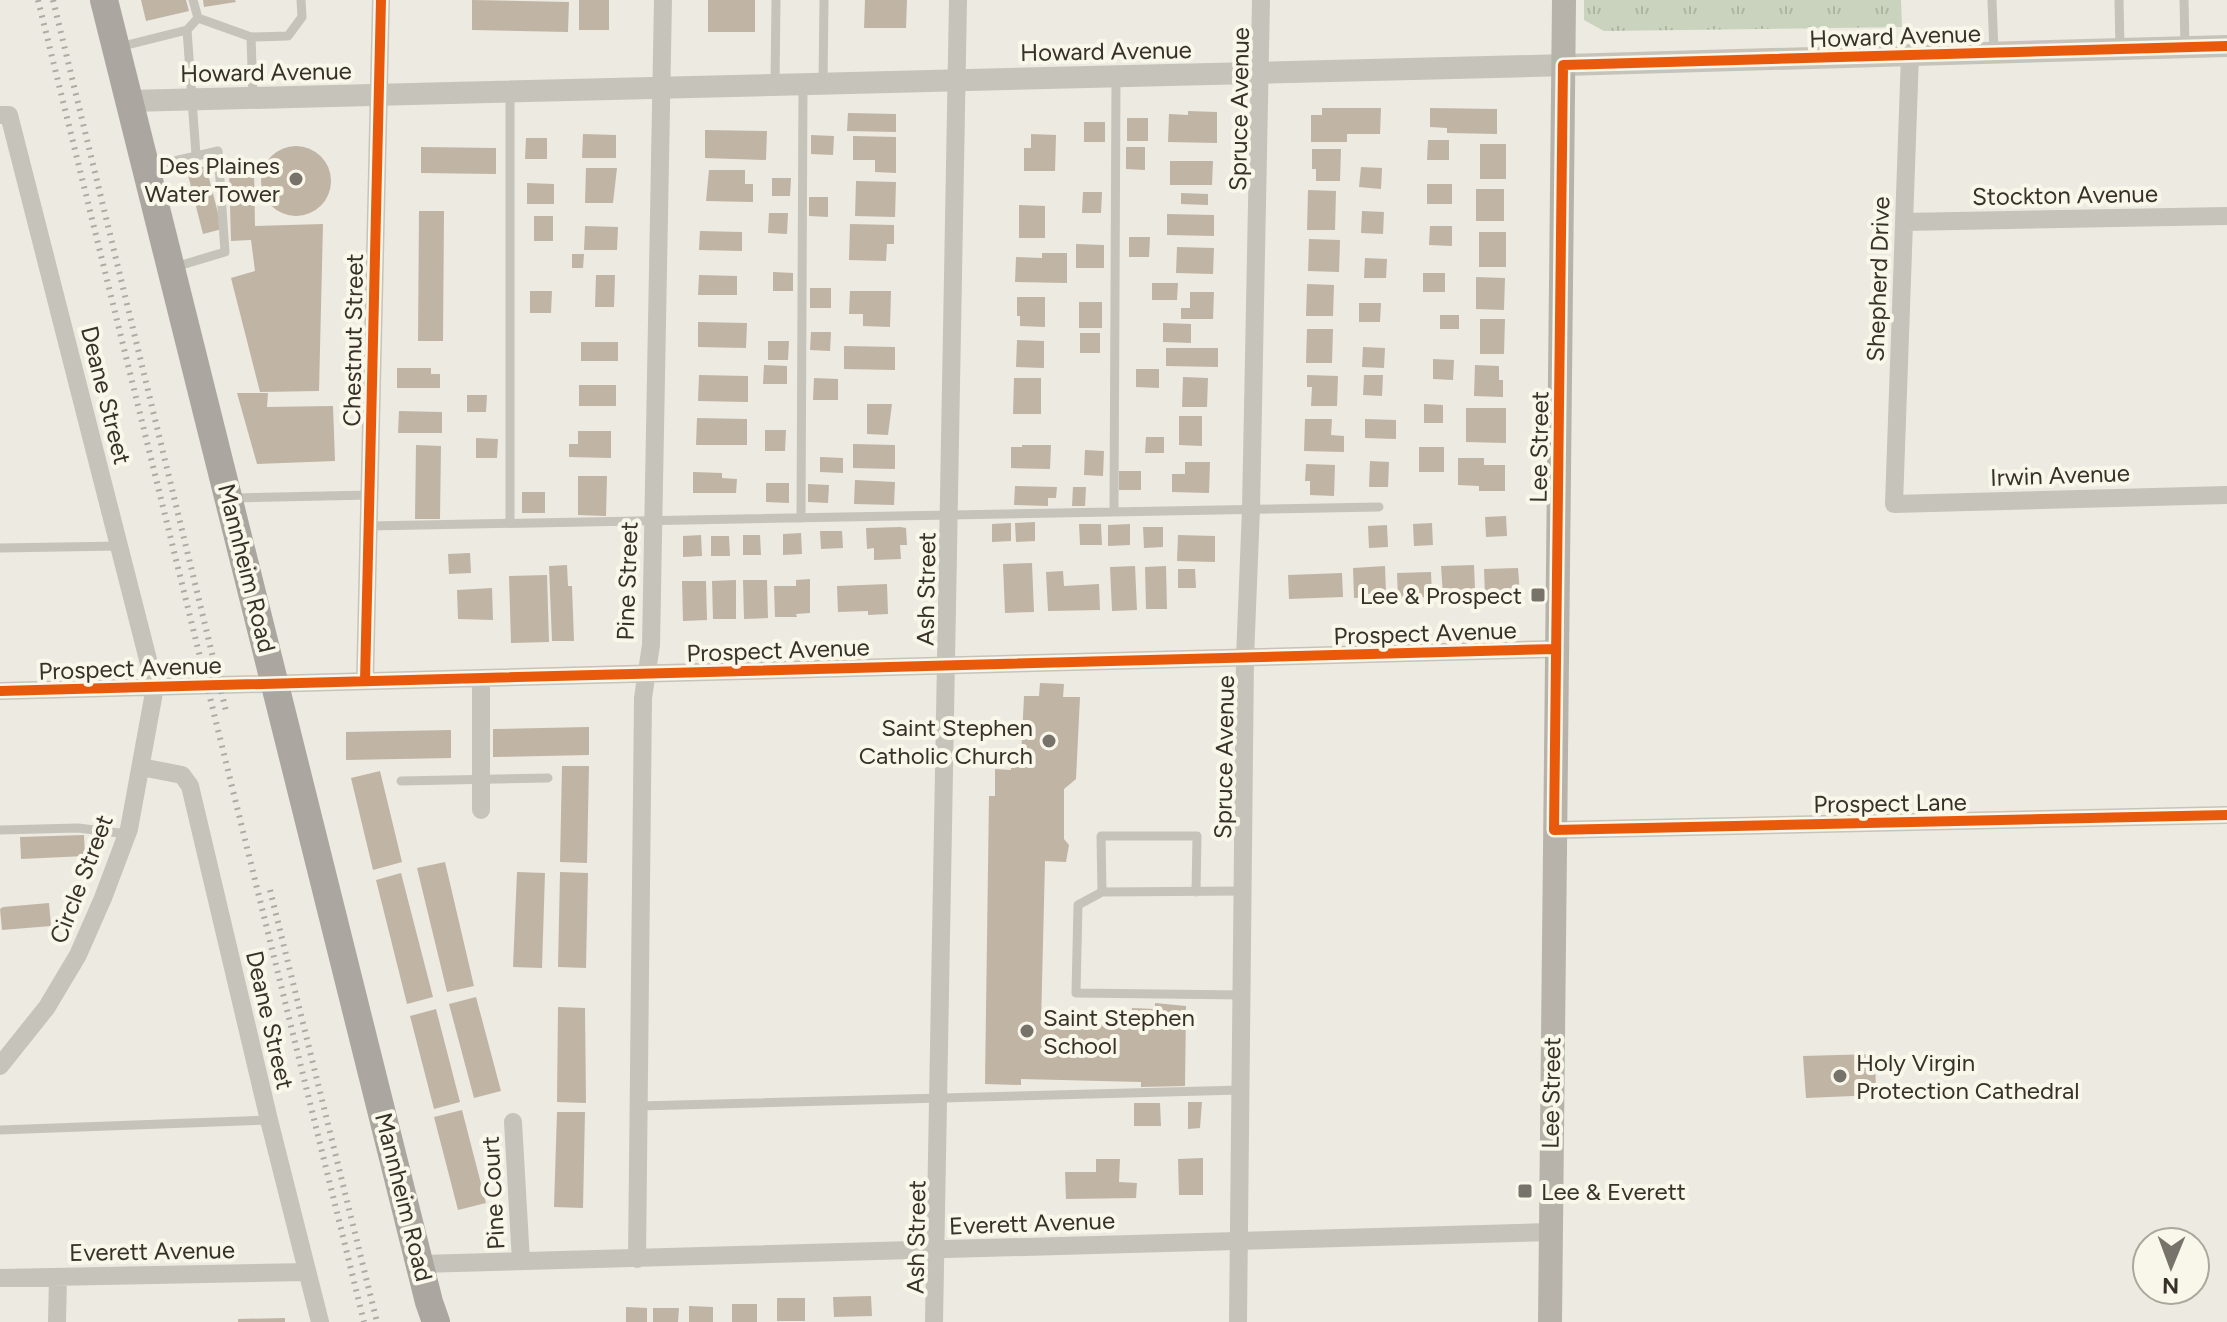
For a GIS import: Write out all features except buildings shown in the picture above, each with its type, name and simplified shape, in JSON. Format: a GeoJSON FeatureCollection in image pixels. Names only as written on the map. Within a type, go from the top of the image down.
{"type":"FeatureCollection","features":[{"type":"Feature","properties":{"kind":"main road","name":"Mannheim Road"},"geometry":{"type":"LineString","coordinates":[[104,0],[432,1315]]}},
{"type":"Feature","properties":{"kind":"main road","name":"Lee Street"},"geometry":{"type":"LineString","coordinates":[[1550,1322],[1564,0]]}},
{"type":"Feature","properties":{"kind":"street","name":"Chestnut Street"},"geometry":{"type":"LineString","coordinates":[[365,681],[381,0]]}},
{"type":"Feature","properties":{"kind":"street","name":"Pine Street"},"geometry":{"type":"LineString","coordinates":[[637,1259],[643,698],[651,645],[663,0]]}},
{"type":"Feature","properties":{"kind":"street","name":"Ash Street"},"geometry":{"type":"LineString","coordinates":[[934,1322],[958,0]]}},
{"type":"Feature","properties":{"kind":"street","name":"Spruce Avenue"},"geometry":{"type":"LineString","coordinates":[[1238,1322],[1245,658],[1261,0]]}},
{"type":"Feature","properties":{"kind":"street","name":"Howard Avenue"},"geometry":{"type":"LineString","coordinates":[[129,101],[2227,46]]}},
{"type":"Feature","properties":{"kind":"street","name":"Shepherd Drive"},"geometry":{"type":"LineString","coordinates":[[1894,504],[1910,55]]}},
{"type":"Feature","properties":{"kind":"street","name":"Deane Street"},"geometry":{"type":"LineString","coordinates":[[5,115],[155,687]]}},
{"type":"Feature","properties":{"kind":"street","name":"Stockton Avenue"},"geometry":{"type":"LineString","coordinates":[[1904,222],[2227,216]]}},
{"type":"Feature","properties":{"kind":"street","name":"Irwin Avenue"},"geometry":{"type":"LineString","coordinates":[[1894,504],[2227,495]]}},
{"type":"Feature","properties":{"kind":"street","name":"Prospect Avenue"},"geometry":{"type":"LineString","coordinates":[[0,691],[1556,649]]}},
{"type":"Feature","properties":{"kind":"street"},"geometry":{"type":"LineString","coordinates":[[481,678],[481,810]]}},
{"type":"Feature","properties":{"kind":"street","name":"Circle Street"},"geometry":{"type":"LineString","coordinates":[[0,1066],[47,1007],[78,955],[103,898],[127,834],[155,687]]}},
{"type":"Feature","properties":{"kind":"street","name":"Deane Street"},"geometry":{"type":"LineString","coordinates":[[141,767],[182,775],[190,786],[306,1272]]}},
{"type":"Feature","properties":{"kind":"street","name":"Prospect Lane"},"geometry":{"type":"LineString","coordinates":[[1554,830],[2227,815]]}},
{"type":"Feature","properties":{"kind":"street","name":"Pine Court"},"geometry":{"type":"LineString","coordinates":[[513,1122],[521,1261]]}},
{"type":"Feature","properties":{"kind":"street","name":"Everett Avenue"},"geometry":{"type":"LineString","coordinates":[[421,1264],[1550,1232]]}},
{"type":"Feature","properties":{"kind":"street"},"geometry":{"type":"LineString","coordinates":[[306,1272],[320,1322]]}},
{"type":"Feature","properties":{"kind":"street","name":"Everett Avenue"},"geometry":{"type":"LineString","coordinates":[[0,1278],[306,1272]]}},
{"type":"Feature","properties":{"kind":"street"},"geometry":{"type":"LineString","coordinates":[[57,1322],[58,1277]]}},
{"type":"Feature","properties":{"kind":"lane"},"geometry":{"type":"LineString","coordinates":[[193,0],[198,18]]}},
{"type":"Feature","properties":{"kind":"lane"},"geometry":{"type":"LineString","coordinates":[[198,18],[251,37],[288,36],[302,17],[301,0]]}},
{"type":"Feature","properties":{"kind":"lane"},"geometry":{"type":"LineString","coordinates":[[775,85],[776,0]]}},
{"type":"Feature","properties":{"kind":"lane"},"geometry":{"type":"LineString","coordinates":[[801,518],[813,84],[824,0]]}},
{"type":"Feature","properties":{"kind":"lane"},"geometry":{"type":"LineString","coordinates":[[1992,0],[1994,53]]}},
{"type":"Feature","properties":{"kind":"lane"},"geometry":{"type":"LineString","coordinates":[[2119,0],[2120,49]]}},
{"type":"Feature","properties":{"kind":"lane"},"geometry":{"type":"LineString","coordinates":[[2184,0],[2185,47]]}},
{"type":"Feature","properties":{"kind":"lane"},"geometry":{"type":"LineString","coordinates":[[116,48],[187,30],[198,18]]}},
{"type":"Feature","properties":{"kind":"lane"},"geometry":{"type":"LineString","coordinates":[[187,30],[196,155]]}},
{"type":"Feature","properties":{"kind":"lane"},"geometry":{"type":"LineString","coordinates":[[251,37],[253,98]]}},
{"type":"Feature","properties":{"kind":"lane"},"geometry":{"type":"LineString","coordinates":[[1114,512],[1116,77]]}},
{"type":"Feature","properties":{"kind":"lane"},"geometry":{"type":"LineString","coordinates":[[510,92],[510,523]]}},
{"type":"Feature","properties":{"kind":"lane"},"geometry":{"type":"LineString","coordinates":[[146,167],[218,151],[225,252],[172,268]]}},
{"type":"Feature","properties":{"kind":"lane"},"geometry":{"type":"LineString","coordinates":[[229,498],[370,495]]}},
{"type":"Feature","properties":{"kind":"lane"},"geometry":{"type":"LineString","coordinates":[[369,526],[1379,507]]}},
{"type":"Feature","properties":{"kind":"lane"},"geometry":{"type":"LineString","coordinates":[[0,548],[120,546]]}},
{"type":"Feature","properties":{"kind":"lane"},"geometry":{"type":"LineString","coordinates":[[401,781],[548,778]]}},
{"type":"Feature","properties":{"kind":"lane"},"geometry":{"type":"LineString","coordinates":[[0,830],[78,828],[127,834]]}},
{"type":"Feature","properties":{"kind":"lane"},"geometry":{"type":"LineString","coordinates":[[1102,892],[1101,836],[1197,836],[1196,892]]}},
{"type":"Feature","properties":{"kind":"lane"},"geometry":{"type":"LineString","coordinates":[[1242,995],[1076,993],[1078,905],[1102,892],[1243,891]]}},
{"type":"Feature","properties":{"kind":"lane"},"geometry":{"type":"LineString","coordinates":[[639,1106],[1241,1090]]}},
{"type":"Feature","properties":{"kind":"lane"},"geometry":{"type":"LineString","coordinates":[[0,1130],[269,1120]]}},
{"type":"Feature","properties":{"kind":"green space"},"geometry":{"type":"Polygon","coordinates":[[[1584,0],[1901,0],[1902,27],[1604,31],[1584,20],[1584,0]]]}},
{"type":"Feature","properties":{"kind":"railway"},"geometry":{"type":"LineString","coordinates":[[38,0],[364,1322]]}},
{"type":"Feature","properties":{"kind":"railway"},"geometry":{"type":"LineString","coordinates":[[53,0],[227,715]]}},
{"type":"Feature","properties":{"kind":"railway"},"geometry":{"type":"LineString","coordinates":[[270,890],[377,1322]]}},
{"type":"Feature","properties":{"kind":"cycle path"},"geometry":{"type":"LineString","coordinates":[[365,681],[381,0]]}},
{"type":"Feature","properties":{"kind":"cycle path"},"geometry":{"type":"LineString","coordinates":[[2227,46],[1563,65],[1554,830],[2227,815]]}},
{"type":"Feature","properties":{"kind":"cycle path"},"geometry":{"type":"LineString","coordinates":[[0,691],[1556,649]]}},
{"type":"Feature","properties":{"kind":"place","name":"Des Plaines Water Tower"},"geometry":{"type":"Point","coordinates":[296,179]}},
{"type":"Feature","properties":{"kind":"place","name":"Lee & Prospect"},"geometry":{"type":"Point","coordinates":[1538,595]}},
{"type":"Feature","properties":{"kind":"place","name":"Saint Stephen Catholic Church"},"geometry":{"type":"Point","coordinates":[1049,741]}},
{"type":"Feature","properties":{"kind":"place","name":"Saint Stephen School"},"geometry":{"type":"Point","coordinates":[1027,1031]}},
{"type":"Feature","properties":{"kind":"place","name":"Holy Virgin Protection Cathedral"},"geometry":{"type":"Point","coordinates":[1840,1076]}},
{"type":"Feature","properties":{"kind":"place","name":"Lee & Everett"},"geometry":{"type":"Point","coordinates":[1525,1191]}}]}
